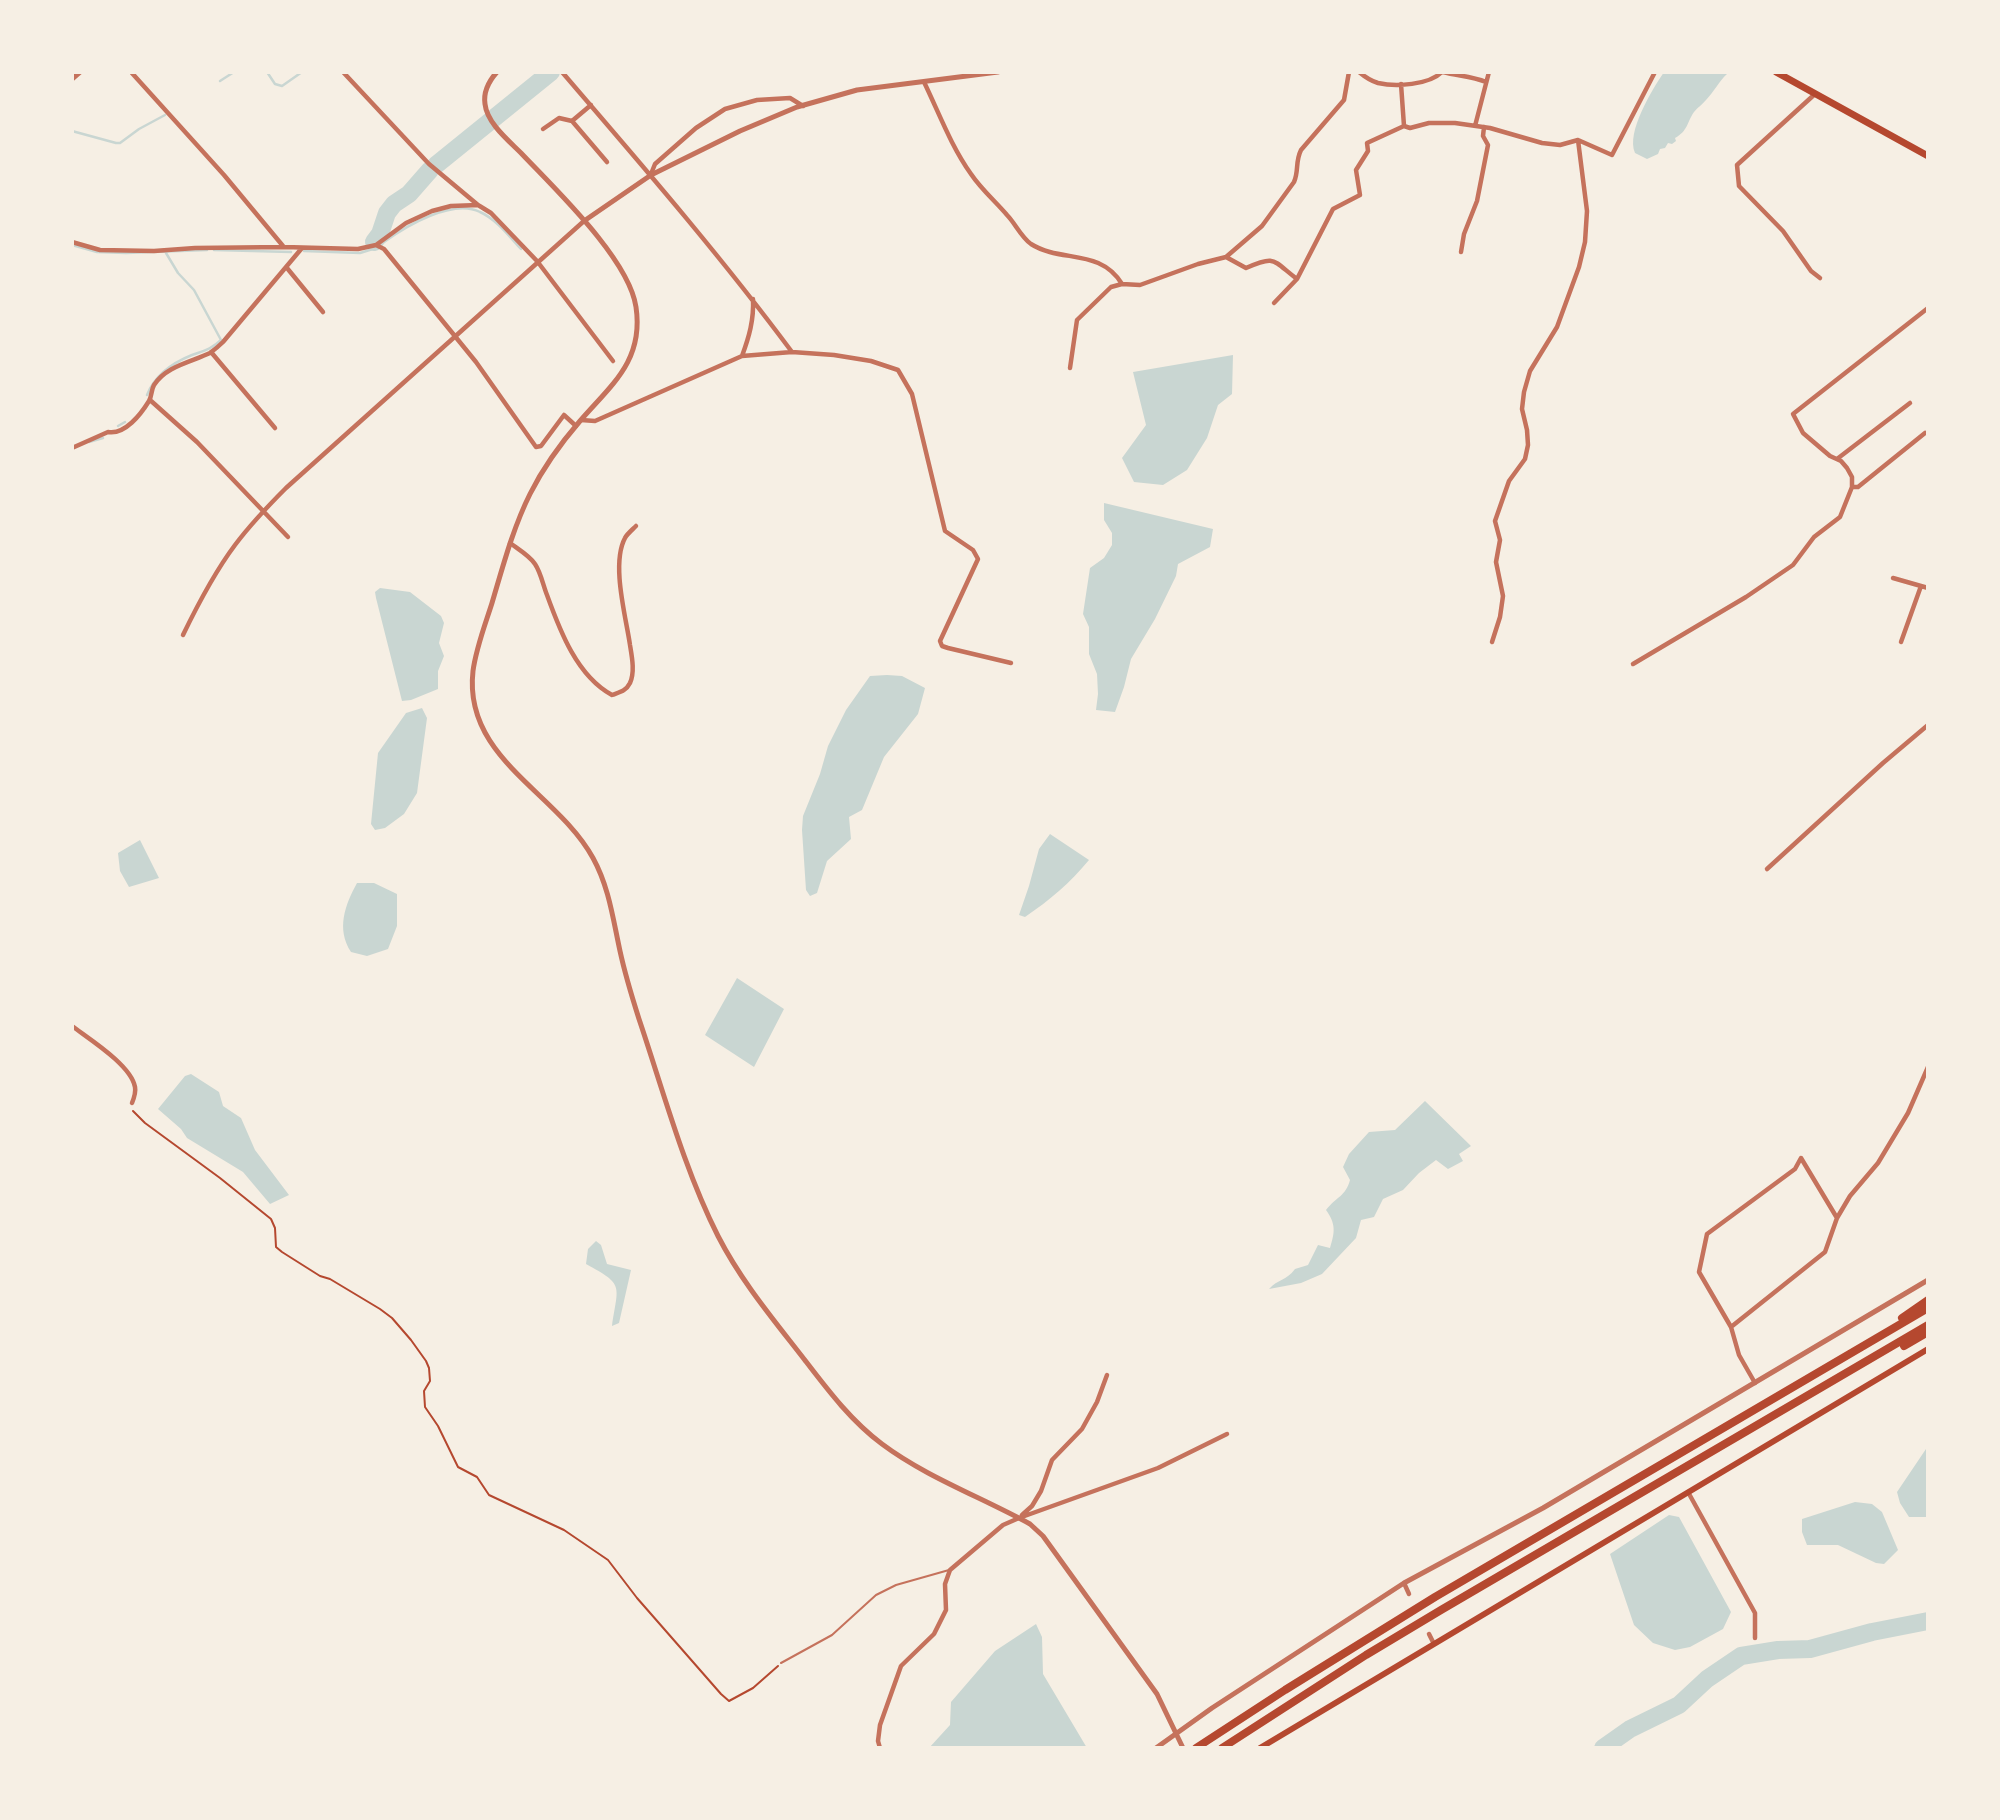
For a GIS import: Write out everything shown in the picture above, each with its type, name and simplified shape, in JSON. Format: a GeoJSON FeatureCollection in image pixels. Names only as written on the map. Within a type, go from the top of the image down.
{"type":"FeatureCollection","features":[{"type":"Feature","properties":{"kind":"highway"},"geometry":{"type":"LineString","coordinates":[[1776,72],[1928,156]]}},
{"type":"Feature","properties":{"kind":"highway"},"geometry":{"type":"LineString","coordinates":[[1842,1359],[1928,1300]]}},
{"type":"Feature","properties":{"kind":"highway"},"geometry":{"type":"LineString","coordinates":[[1196,1748],[1414,1610],[1928,1308]]}},
{"type":"Feature","properties":{"kind":"highway"},"geometry":{"type":"LineString","coordinates":[[1222,1748],[1388,1642],[1928,1325]]}},
{"type":"Feature","properties":{"kind":"highway"},"geometry":{"type":"LineString","coordinates":[[1756,1426],[1928,1332]]}},
{"type":"Feature","properties":{"kind":"main road"},"geometry":{"type":"LineString","coordinates":[[1260,1748],[1928,1349]]}},
{"type":"Feature","properties":{"kind":"street"},"geometry":{"type":"LineString","coordinates":[[72,79],[80,72]]}},
{"type":"Feature","properties":{"kind":"street"},"geometry":{"type":"LineString","coordinates":[[131,72],[224,175],[284,247]]}},
{"type":"Feature","properties":{"kind":"street"},"geometry":{"type":"LineString","coordinates":[[343,72],[429,164],[491,213],[537,261],[613,361]]}},
{"type":"Feature","properties":{"kind":"street"},"geometry":{"type":"LineString","coordinates":[[497,72],[486,89],[485,106],[491,120],[579,213],[621,269],[632,290],[637,331],[633,355],[618,380],[557,449],[530,493],[510,543],[477,652],[473,672],[477,715],[489,742],[500,756],[574,829],[593,856],[613,911],[627,982],[703,1205],[718,1237],[757,1300],[835,1399],[877,1440],[923,1470],[1030,1524],[1043,1536],[1157,1694],[1183,1748]]}},
{"type":"Feature","properties":{"kind":"street"},"geometry":{"type":"LineString","coordinates":[[562,72],[651,175],[792,352]]}},
{"type":"Feature","properties":{"kind":"street"},"geometry":{"type":"LineString","coordinates":[[183,635],[202,595],[234,546],[263,511],[584,221],[651,175],[740,131],[803,106],[857,90],[998,72]]}},
{"type":"Feature","properties":{"kind":"street"},"geometry":{"type":"LineString","coordinates":[[1070,368],[1077,320],[1111,287],[1122,284],[1140,285],[1226,257],[1262,226],[1294,182],[1297,176],[1296,159],[1301,150],[1344,100],[1349,72]]}},
{"type":"Feature","properties":{"kind":"street"},"geometry":{"type":"LineString","coordinates":[[1359,72],[1379,83],[1401,84],[1430,80],[1443,72],[1486,82]]}},
{"type":"Feature","properties":{"kind":"street"},"geometry":{"type":"LineString","coordinates":[[1475,126],[1489,72]]}},
{"type":"Feature","properties":{"kind":"street"},"geometry":{"type":"LineString","coordinates":[[1274,303],[1297,279],[1333,209],[1360,195],[1356,170],[1368,151],[1367,143],[1404,127],[1429,123],[1484,127],[1542,143],[1560,145],[1578,140],[1612,155],[1655,72]]}},
{"type":"Feature","properties":{"kind":"street"},"geometry":{"type":"LineString","coordinates":[[924,82],[972,177],[1028,242],[1041,249],[1078,256],[1106,267],[1115,273],[1122,284]]}},
{"type":"Feature","properties":{"kind":"street"},"geometry":{"type":"LineString","coordinates":[[1401,84],[1404,127]]}},
{"type":"Feature","properties":{"kind":"street"},"geometry":{"type":"LineString","coordinates":[[1815,94],[1737,165],[1739,186],[1783,231],[1811,271],[1820,278]]}},
{"type":"Feature","properties":{"kind":"street"},"geometry":{"type":"LineString","coordinates":[[651,175],[655,164],[696,128],[724,109],[757,100],[790,98],[803,106]]}},
{"type":"Feature","properties":{"kind":"street"},"geometry":{"type":"LineString","coordinates":[[572,121],[590,105]]}},
{"type":"Feature","properties":{"kind":"street"},"geometry":{"type":"LineString","coordinates":[[543,129],[559,118],[572,121],[607,162]]}},
{"type":"Feature","properties":{"kind":"street"},"geometry":{"type":"LineString","coordinates":[[1461,252],[1464,234],[1477,201],[1488,145],[1483,136],[1484,127]]}},
{"type":"Feature","properties":{"kind":"street"},"geometry":{"type":"LineString","coordinates":[[1492,642],[1503,596],[1496,562],[1500,540],[1495,521],[1509,481],[1525,459],[1528,445],[1522,409],[1524,392],[1530,371],[1557,327],[1586,242],[1587,211],[1578,140]]}},
{"type":"Feature","properties":{"kind":"street"},"geometry":{"type":"LineString","coordinates":[[72,242],[100,250],[284,247],[358,249],[376,245],[407,223],[432,211],[451,206],[478,205]]}},
{"type":"Feature","properties":{"kind":"street"},"geometry":{"type":"LineString","coordinates":[[376,245],[384,249],[476,362],[536,447],[541,446],[564,415],[576,426]]}},
{"type":"Feature","properties":{"kind":"street"},"geometry":{"type":"LineString","coordinates":[[72,448],[108,432],[122,430],[134,420],[150,400],[154,386],[168,372],[186,361],[211,352],[223,342],[303,248]]}},
{"type":"Feature","properties":{"kind":"street"},"geometry":{"type":"LineString","coordinates":[[1226,257],[1246,268],[1266,259],[1272,260],[1297,279]]}},
{"type":"Feature","properties":{"kind":"street"},"geometry":{"type":"LineString","coordinates":[[286,268],[323,312]]}},
{"type":"Feature","properties":{"kind":"street"},"geometry":{"type":"LineString","coordinates":[[742,356],[754,317],[752,299]]}},
{"type":"Feature","properties":{"kind":"street"},"geometry":{"type":"LineString","coordinates":[[1633,664],[1746,597],[1793,565],[1814,537],[1840,517],[1852,487],[1852,477],[1837,459],[1802,433],[1793,414],[1928,308]]}},
{"type":"Feature","properties":{"kind":"street"},"geometry":{"type":"LineString","coordinates":[[211,352],[275,428]]}},
{"type":"Feature","properties":{"kind":"street"},"geometry":{"type":"LineString","coordinates":[[581,420],[595,421],[742,356],[792,352],[871,361],[898,370],[912,394],[945,531],[973,550],[978,559],[940,640],[942,646],[1011,663]]}},
{"type":"Feature","properties":{"kind":"street"},"geometry":{"type":"LineString","coordinates":[[150,400],[197,442],[288,537]]}},
{"type":"Feature","properties":{"kind":"street"},"geometry":{"type":"LineString","coordinates":[[1837,459],[1910,403]]}},
{"type":"Feature","properties":{"kind":"street"},"geometry":{"type":"LineString","coordinates":[[1852,487],[1858,487],[1925,433]]}},
{"type":"Feature","properties":{"kind":"street"},"geometry":{"type":"LineString","coordinates":[[510,543],[534,562],[570,649],[582,668],[600,688],[612,695],[623,691],[632,676],[633,660],[619,571],[620,552],[625,536],[636,526]]}},
{"type":"Feature","properties":{"kind":"street"},"geometry":{"type":"LineString","coordinates":[[1893,578],[1928,588]]}},
{"type":"Feature","properties":{"kind":"street"},"geometry":{"type":"LineString","coordinates":[[1902,642],[1921,586]]}},
{"type":"Feature","properties":{"kind":"street"},"geometry":{"type":"LineString","coordinates":[[1767,869],[1928,725]]}},
{"type":"Feature","properties":{"kind":"street"},"geometry":{"type":"LineString","coordinates":[[72,1026],[121,1065],[130,1076],[135,1085],[132,1103]]}},
{"type":"Feature","properties":{"kind":"street"},"geometry":{"type":"LineString","coordinates":[[1731,1327],[1825,1252],[1850,1196],[1878,1163],[1908,1113],[1928,1067]]}},
{"type":"Feature","properties":{"kind":"street"},"geometry":{"type":"LineString","coordinates":[[1755,1383],[1739,1355],[1731,1327],[1699,1272],[1707,1234],[1795,1169],[1801,1158],[1838,1218]]}},
{"type":"Feature","properties":{"kind":"street"},"geometry":{"type":"LineString","coordinates":[[1156,1748],[1212,1708],[1404,1583],[1543,1508],[1928,1280]]}},
{"type":"Feature","properties":{"kind":"street"},"geometry":{"type":"LineString","coordinates":[[1019,1518],[1032,1506],[1041,1491],[1052,1460],[1082,1429],[1107,1376]]}},
{"type":"Feature","properties":{"kind":"street"},"geometry":{"type":"LineString","coordinates":[[880,1748],[880,1725],[901,1666],[934,1634],[946,1610],[945,1584],[950,1570],[1003,1525],[1158,1468],[1227,1434]]}},
{"type":"Feature","properties":{"kind":"street"},"geometry":{"type":"LineString","coordinates":[[1688,1492],[1755,1613],[1755,1638]]}},
{"type":"Feature","properties":{"kind":"street"},"geometry":{"type":"LineString","coordinates":[[1404,1583],[1409,1594]]}},
{"type":"Feature","properties":{"kind":"street"},"geometry":{"type":"LineString","coordinates":[[1429,1634],[1434,1644]]}},
{"type":"Feature","properties":{"kind":"lane"},"geometry":{"type":"LineString","coordinates":[[781,1663],[832,1635],[876,1595],[896,1585],[950,1570]]}},
{"type":"Feature","properties":{"kind":"path"},"geometry":{"type":"LineString","coordinates":[[132,1103],[131,1108],[135,1114],[271,1219],[275,1228],[276,1247],[392,1318],[411,1340],[429,1368],[430,1381],[425,1391],[425,1407],[438,1426],[458,1467],[477,1477],[489,1495],[564,1530],[608,1560],[637,1598],[729,1701],[753,1688],[781,1663]]}},
{"type":"Feature","properties":{"kind":"shaded area"},"geometry":{"type":"Polygon","coordinates":[[[1664,72],[1727,74],[1694,112],[1685,129],[1675,138],[1676,141],[1668,143],[1658,154],[1647,159],[1635,153],[1634,134],[1642,111],[1664,72]]]}},
{"type":"Feature","properties":{"kind":"shaded area"},"geometry":{"type":"Polygon","coordinates":[[[1233,355],[1232,394],[1218,405],[1207,438],[1187,470],[1163,485],[1134,482],[1122,458],[1146,425],[1133,372],[1233,355]]]}},
{"type":"Feature","properties":{"kind":"shaded area"},"geometry":{"type":"Polygon","coordinates":[[[1104,503],[1213,529],[1210,547],[1178,564],[1176,576],[1155,619],[1131,659],[1115,712],[1096,710],[1097,674],[1089,654],[1089,627],[1083,614],[1090,568],[1104,558],[1112,545],[1112,533],[1104,520],[1104,503]]]}},
{"type":"Feature","properties":{"kind":"shaded area"},"geometry":{"type":"Polygon","coordinates":[[[380,588],[410,592],[441,616],[444,623],[439,643],[444,656],[438,671],[438,689],[402,701],[376,598],[375,592],[380,588]]]}},
{"type":"Feature","properties":{"kind":"shaded area"},"geometry":{"type":"Polygon","coordinates":[[[870,676],[902,676],[925,688],[918,714],[884,757],[862,810],[849,817],[851,839],[827,861],[817,893],[810,896],[806,890],[803,816],[828,746],[846,710],[870,676]]]}},
{"type":"Feature","properties":{"kind":"shaded area"},"geometry":{"type":"Polygon","coordinates":[[[422,708],[427,718],[417,793],[404,814],[385,828],[375,830],[371,824],[378,753],[406,713],[422,708]]]}},
{"type":"Feature","properties":{"kind":"shaded area"},"geometry":{"type":"Polygon","coordinates":[[[1050,834],[1089,860],[1067,884],[1043,904],[1025,917],[1019,915],[1039,849],[1050,834]]]}},
{"type":"Feature","properties":{"kind":"shaded area"},"geometry":{"type":"Polygon","coordinates":[[[140,840],[159,878],[129,887],[120,871],[118,853],[140,840]]]}},
{"type":"Feature","properties":{"kind":"shaded area"},"geometry":{"type":"Polygon","coordinates":[[[357,883],[374,883],[397,894],[397,926],[388,949],[367,956],[351,952],[344,935],[346,908],[357,883]]]}},
{"type":"Feature","properties":{"kind":"shaded area"},"geometry":{"type":"Polygon","coordinates":[[[737,978],[784,1009],[754,1067],[705,1035],[737,978]]]}},
{"type":"Feature","properties":{"kind":"shaded area"},"geometry":{"type":"Polygon","coordinates":[[[191,1074],[219,1092],[223,1106],[241,1118],[255,1150],[289,1195],[270,1204],[243,1172],[187,1138],[181,1129],[158,1109],[185,1076],[191,1074]]]}},
{"type":"Feature","properties":{"kind":"shaded area"},"geometry":{"type":"Polygon","coordinates":[[[1425,1101],[1471,1146],[1459,1154],[1463,1161],[1448,1169],[1436,1160],[1403,1190],[1383,1199],[1374,1217],[1361,1220],[1356,1238],[1322,1274],[1301,1283],[1269,1289],[1295,1269],[1308,1265],[1318,1245],[1330,1248],[1334,1228],[1326,1210],[1348,1185],[1350,1180],[1343,1167],[1349,1154],[1369,1132],[1395,1130],[1425,1101]]]}},
{"type":"Feature","properties":{"kind":"shaded area"},"geometry":{"type":"Polygon","coordinates":[[[596,1241],[601,1245],[607,1264],[631,1270],[619,1323],[612,1326],[616,1288],[607,1277],[586,1264],[588,1249],[596,1241]]]}},
{"type":"Feature","properties":{"kind":"shaded area"},"geometry":{"type":"Polygon","coordinates":[[[1928,1446],[1928,1517],[1909,1517],[1897,1492],[1928,1446]]]}},
{"type":"Feature","properties":{"kind":"shaded area"},"geometry":{"type":"Polygon","coordinates":[[[1855,1502],[1872,1504],[1882,1512],[1898,1550],[1884,1564],[1876,1563],[1838,1545],[1807,1545],[1802,1532],[1802,1519],[1855,1502]]]}},
{"type":"Feature","properties":{"kind":"shaded area"},"geometry":{"type":"Polygon","coordinates":[[[1669,1515],[1679,1517],[1731,1612],[1723,1629],[1690,1647],[1675,1650],[1653,1643],[1634,1625],[1610,1554],[1669,1515]]]}},
{"type":"Feature","properties":{"kind":"shaded area"},"geometry":{"type":"Polygon","coordinates":[[[1036,1624],[1042,1637],[1043,1674],[1087,1748],[929,1748],[950,1725],[951,1702],[995,1651],[1036,1624]]]}},
{"type":"Feature","properties":{"kind":"waterway"},"geometry":{"type":"LineString","coordinates":[[220,81],[234,72]]}},
{"type":"Feature","properties":{"kind":"waterway"},"geometry":{"type":"LineString","coordinates":[[267,72],[275,84],[282,86],[302,72]]}},
{"type":"Feature","properties":{"kind":"waterway"},"geometry":{"type":"LineString","coordinates":[[436,165],[551,72]]}},
{"type":"Feature","properties":{"kind":"waterway"},"geometry":{"type":"LineString","coordinates":[[72,131],[120,143],[165,115]]}},
{"type":"Feature","properties":{"kind":"waterway"},"geometry":{"type":"LineString","coordinates":[[374,242],[380,234],[387,213],[394,204],[409,194],[430,170]]}},
{"type":"Feature","properties":{"kind":"waterway"},"geometry":{"type":"LineString","coordinates":[[384,242],[430,216],[444,211],[469,209],[491,219],[521,249]]}},
{"type":"Feature","properties":{"kind":"waterway"},"geometry":{"type":"LineString","coordinates":[[72,245],[97,252],[207,250]]}},
{"type":"Feature","properties":{"kind":"waterway"},"geometry":{"type":"LineString","coordinates":[[304,251],[360,253],[376,248]]}},
{"type":"Feature","properties":{"kind":"waterway"},"geometry":{"type":"LineString","coordinates":[[214,250],[291,252]]}},
{"type":"Feature","properties":{"kind":"waterway"},"geometry":{"type":"LineString","coordinates":[[147,395],[159,376],[171,366],[211,348],[221,340],[194,290],[178,273],[166,253]]}},
{"type":"Feature","properties":{"kind":"waterway"},"geometry":{"type":"LineString","coordinates":[[118,426],[125,422]]}},
{"type":"Feature","properties":{"kind":"waterway"},"geometry":{"type":"LineString","coordinates":[[89,442],[103,438]]}},
{"type":"Feature","properties":{"kind":"waterway"},"geometry":{"type":"LineString","coordinates":[[1603,1748],[1630,1729],[1679,1705],[1707,1679],[1741,1656],[1778,1650],[1810,1649],[1872,1632],[1928,1621]]}}]}
